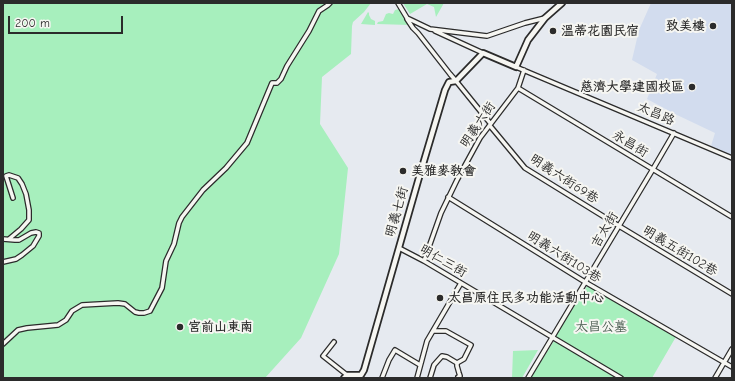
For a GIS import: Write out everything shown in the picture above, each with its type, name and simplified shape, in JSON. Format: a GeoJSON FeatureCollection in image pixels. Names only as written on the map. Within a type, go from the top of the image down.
{"type":"FeatureCollection","features":[{"type":"Feature","properties":{"kind":"street"},"geometry":{"type":"LineString","coordinates":[[3,344],[18,330],[58,325],[66,320],[72,311],[82,305],[118,303],[125,304],[135,312],[139,313],[150,311],[162,288],[166,261],[174,244],[178,223],[182,216],[203,190],[226,168],[247,144],[272,83],[277,83],[281,79],[319,11],[330,3]]}},
{"type":"Feature","properties":{"kind":"street","name":"明義六街69巷"},"geometry":{"type":"LineString","coordinates":[[398,3],[413,28],[490,124],[490,127],[525,168],[618,226]]}},
{"type":"Feature","properties":{"kind":"street"},"geometry":{"type":"LineString","coordinates":[[516,67],[528,40],[545,18],[562,3]]}},
{"type":"Feature","properties":{"kind":"street"},"geometry":{"type":"LineString","coordinates":[[407,18],[483,53]]}},
{"type":"Feature","properties":{"kind":"street"},"geometry":{"type":"LineString","coordinates":[[430,29],[487,36],[545,18]]}},
{"type":"Feature","properties":{"kind":"street","name":"太昌路"},"geometry":{"type":"LineString","coordinates":[[483,53],[732,158]]}},
{"type":"Feature","properties":{"kind":"street","name":"明義七街"},"geometry":{"type":"LineString","coordinates":[[346,377],[363,376],[445,90],[449,82],[456,81],[483,53]]}},
{"type":"Feature","properties":{"kind":"street","name":"明義六街"},"geometry":{"type":"LineString","coordinates":[[424,261],[448,197],[480,138],[518,88],[524,70]]}},
{"type":"Feature","properties":{"kind":"street","name":"永昌街"},"geometry":{"type":"LineString","coordinates":[[518,88],[732,217]]}},
{"type":"Feature","properties":{"kind":"street","name":"吉太街"},"geometry":{"type":"LineString","coordinates":[[528,378],[674,133]]}},
{"type":"Feature","properties":{"kind":"street"},"geometry":{"type":"LineString","coordinates":[[9,240],[29,220],[26,194],[22,184],[18,178],[9,175],[6,176],[13,198]]}},
{"type":"Feature","properties":{"kind":"street","name":"明義六街103巷"},"geometry":{"type":"LineString","coordinates":[[448,197],[585,282],[732,367]]}},
{"type":"Feature","properties":{"kind":"street","name":"明義五街102巷"},"geometry":{"type":"LineString","coordinates":[[618,226],[732,294]]}},
{"type":"Feature","properties":{"kind":"street"},"geometry":{"type":"LineString","coordinates":[[3,239],[19,240],[31,233],[39,233],[39,236],[33,246],[22,255],[16,259],[3,262]]}},
{"type":"Feature","properties":{"kind":"street","name":"明仁三街"},"geometry":{"type":"LineString","coordinates":[[399,248],[424,261],[621,378]]}},
{"type":"Feature","properties":{"kind":"street"},"geometry":{"type":"LineString","coordinates":[[417,378],[427,341],[461,283]]}},
{"type":"Feature","properties":{"kind":"street"},"geometry":{"type":"LineString","coordinates":[[433,331],[446,331],[471,345],[464,359],[457,363]]}},
{"type":"Feature","properties":{"kind":"street"},"geometry":{"type":"LineString","coordinates":[[334,342],[323,356],[346,377]]}},
{"type":"Feature","properties":{"kind":"street"},"geometry":{"type":"LineString","coordinates":[[715,378],[732,349]]}},
{"type":"Feature","properties":{"kind":"street"},"geometry":{"type":"LineString","coordinates":[[382,378],[389,360],[395,350],[420,365]]}},
{"type":"Feature","properties":{"kind":"street"},"geometry":{"type":"LineString","coordinates":[[430,378],[434,365],[442,356],[447,357],[457,363]]}},
{"type":"Feature","properties":{"kind":"street"},"geometry":{"type":"LineString","coordinates":[[457,363],[460,376],[458,377]]}},
{"type":"Feature","properties":{"kind":"shaded area","name":"慈濟大學建國校區"},"geometry":{"type":"Polygon","coordinates":[[[651,3],[732,3],[732,155],[711,146],[715,133],[647,99],[657,74],[632,60],[639,30],[651,3]]]}},
{"type":"Feature","properties":{"kind":"green space"},"geometry":{"type":"Polygon","coordinates":[[[3,3],[371,3],[353,22],[351,54],[322,77],[320,124],[348,168],[339,254],[301,338],[265,378],[3,378],[3,3]]]}},
{"type":"Feature","properties":{"kind":"green space"},"geometry":{"type":"Polygon","coordinates":[[[403,3],[444,3],[436,17],[434,7],[427,4],[410,14],[403,3]]]}},
{"type":"Feature","properties":{"kind":"green space"},"geometry":{"type":"Polygon","coordinates":[[[399,9],[409,25],[377,24],[378,22],[383,21],[386,14],[393,14],[395,10],[399,9]]]}},
{"type":"Feature","properties":{"kind":"green space"},"geometry":{"type":"Polygon","coordinates":[[[368,12],[371,19],[375,21],[375,25],[361,24],[368,12]]]}},
{"type":"Feature","properties":{"kind":"green space","name":"太昌公墓"},"geometry":{"type":"Polygon","coordinates":[[[589,283],[677,335],[652,378],[625,378],[554,337],[589,283]]]}},
{"type":"Feature","properties":{"kind":"green space"},"geometry":{"type":"Polygon","coordinates":[[[554,341],[618,378],[530,378],[554,341]]]}},
{"type":"Feature","properties":{"kind":"green space"},"geometry":{"type":"Polygon","coordinates":[[[538,350],[522,378],[512,378],[513,351],[538,350]]]}},
{"type":"Feature","properties":{"kind":"place","name":"致美樓"},"geometry":{"type":"Point","coordinates":[713,26]}},
{"type":"Feature","properties":{"kind":"place","name":"溫蒂花園民宿"},"geometry":{"type":"Point","coordinates":[553,31]}},
{"type":"Feature","properties":{"kind":"place","name":"慈濟大學建國校區"},"geometry":{"type":"Point","coordinates":[692,87]}},
{"type":"Feature","properties":{"kind":"place","name":"美雅麥教會"},"geometry":{"type":"Point","coordinates":[403,171]}},
{"type":"Feature","properties":{"kind":"place","name":"太昌原住民多功能活動中心"},"geometry":{"type":"Point","coordinates":[440,298]}},
{"type":"Feature","properties":{"kind":"place","name":"宮前山東南"},"geometry":{"type":"Point","coordinates":[180,327]}}]}
